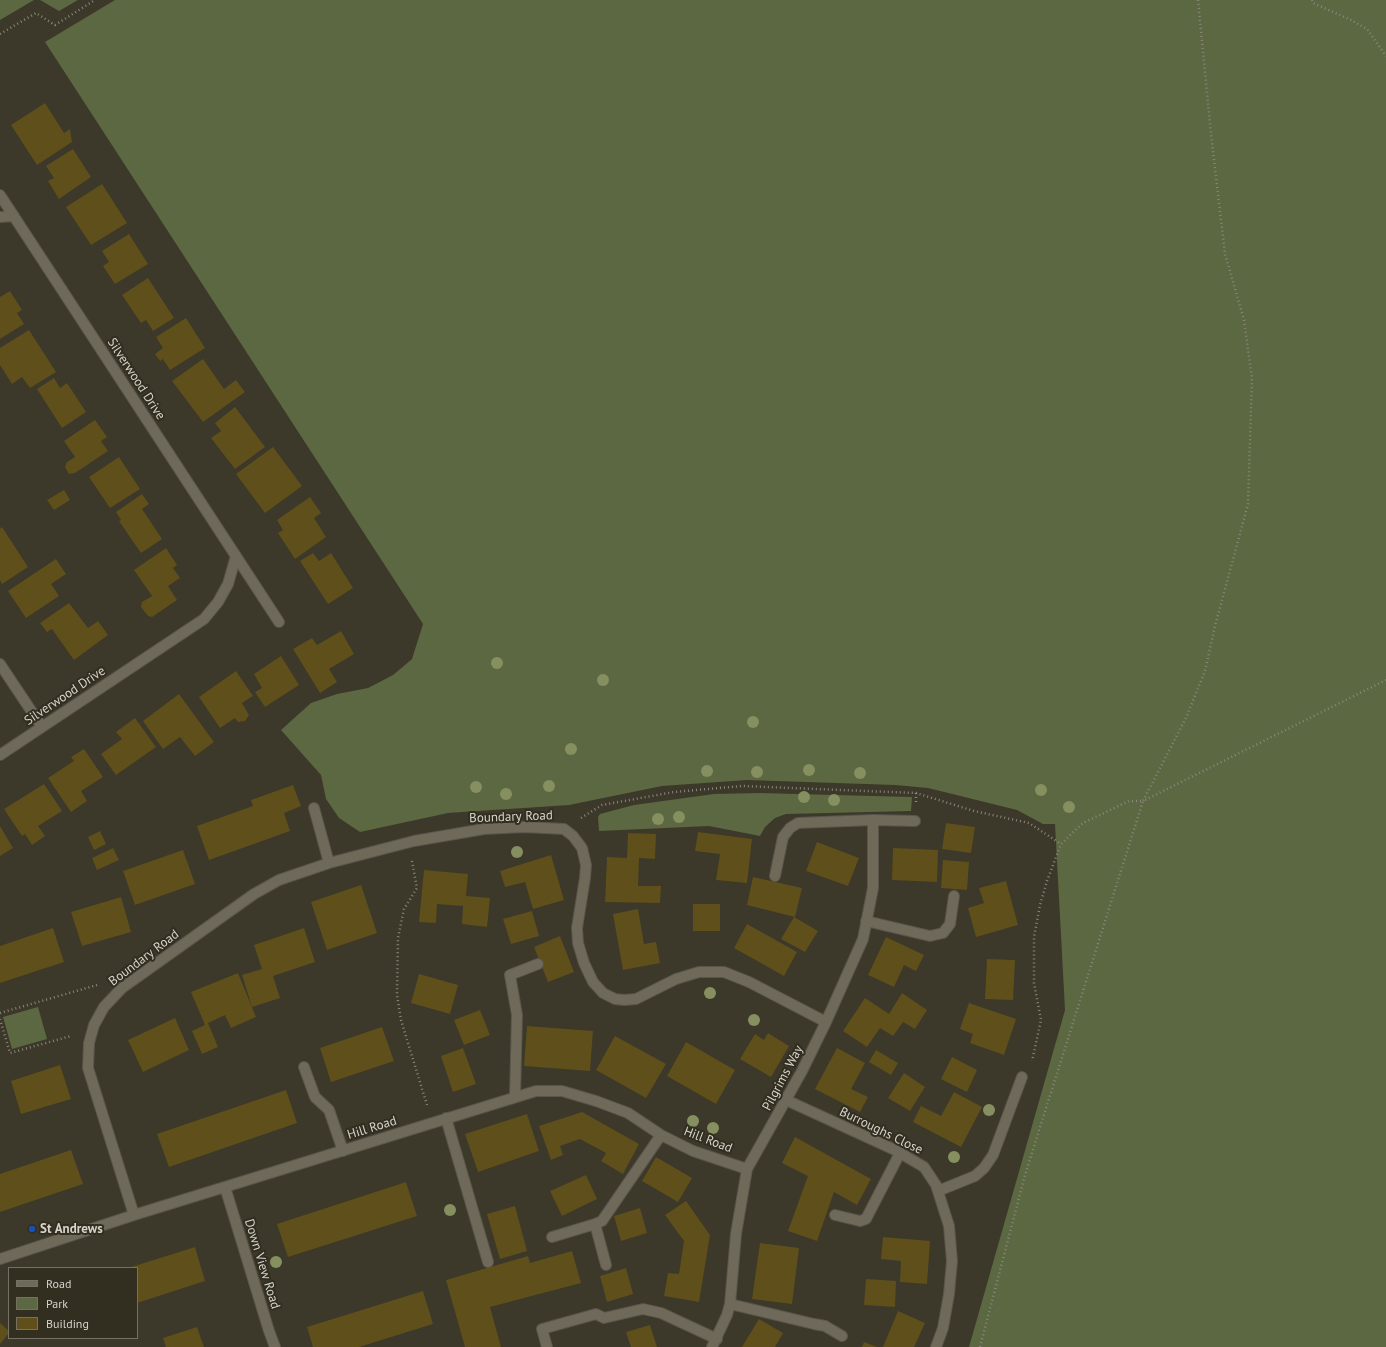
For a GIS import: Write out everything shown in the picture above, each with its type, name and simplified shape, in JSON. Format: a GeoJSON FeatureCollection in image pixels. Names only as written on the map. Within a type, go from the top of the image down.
{"type":"FeatureCollection","features":[{"type":"Feature","properties":{"kind":"street","name":"Silverwood Drive"},"geometry":{"type":"LineString","coordinates":[[0,195],[279,622]]}},
{"type":"Feature","properties":{"kind":"street"},"geometry":{"type":"LineString","coordinates":[[0,217],[14,216]]}},
{"type":"Feature","properties":{"kind":"street","name":"Silverwood Drive"},"geometry":{"type":"LineString","coordinates":[[0,755],[204,619],[218,602],[228,584],[236,556]]}},
{"type":"Feature","properties":{"kind":"street"},"geometry":{"type":"LineString","coordinates":[[0,664],[42,727]]}},
{"type":"Feature","properties":{"kind":"street"},"geometry":{"type":"LineString","coordinates":[[314,808],[329,863]]}},
{"type":"Feature","properties":{"kind":"street"},"geometry":{"type":"LineString","coordinates":[[776,876],[783,837],[790,828],[798,823],[873,820],[915,821]]}},
{"type":"Feature","properties":{"kind":"street","name":"Pilgrims Way"},"geometry":{"type":"LineString","coordinates":[[714,1343],[730,1304],[736,1234],[747,1169],[802,1071],[826,1022],[863,939],[873,888],[873,820]]}},
{"type":"Feature","properties":{"kind":"street","name":"Boundary Road"},"geometry":{"type":"LineString","coordinates":[[134,1215],[88,1068],[89,1044],[94,1024],[104,1007],[122,988],[254,894],[279,880],[329,863],[408,842],[484,829],[564,828],[574,836],[582,848],[586,865],[577,928],[578,943],[584,963],[593,982],[603,993],[615,1000],[636,999],[676,979],[699,972],[724,972],[749,982],[826,1022]]}},
{"type":"Feature","properties":{"kind":"street"},"geometry":{"type":"LineString","coordinates":[[866,921],[930,936],[942,933],[950,924],[954,896]]}},
{"type":"Feature","properties":{"kind":"street"},"geometry":{"type":"LineString","coordinates":[[515,1097],[517,1015],[510,974],[538,964]]}},
{"type":"Feature","properties":{"kind":"street"},"geometry":{"type":"LineString","coordinates":[[304,1067],[315,1097],[329,1110],[343,1151]]}},
{"type":"Feature","properties":{"kind":"street"},"geometry":{"type":"LineString","coordinates":[[938,1190],[975,1176],[984,1168],[993,1155],[1022,1077]]}},
{"type":"Feature","properties":{"kind":"street","name":"Hill Road"},"geometry":{"type":"LineString","coordinates":[[0,1259],[134,1215],[536,1090],[562,1091],[596,1101],[628,1113],[661,1135],[693,1151],[747,1169]]}},
{"type":"Feature","properties":{"kind":"street","name":"Burroughs Close"},"geometry":{"type":"LineString","coordinates":[[786,1100],[900,1153],[924,1167],[936,1185],[949,1226],[952,1261],[950,1294],[943,1328],[936,1347]]}},
{"type":"Feature","properties":{"kind":"street"},"geometry":{"type":"LineString","coordinates":[[446,1118],[488,1262]]}},
{"type":"Feature","properties":{"kind":"street"},"geometry":{"type":"LineString","coordinates":[[552,1237],[595,1224],[602,1220],[661,1135]]}},
{"type":"Feature","properties":{"kind":"street"},"geometry":{"type":"LineString","coordinates":[[835,1215],[860,1221],[866,1219],[900,1153]]}},
{"type":"Feature","properties":{"kind":"street","name":"Down View Road"},"geometry":{"type":"LineString","coordinates":[[225,1187],[275,1347]]}},
{"type":"Feature","properties":{"kind":"street"},"geometry":{"type":"LineString","coordinates":[[595,1224],[606,1265]]}},
{"type":"Feature","properties":{"kind":"street"},"geometry":{"type":"LineString","coordinates":[[730,1304],[825,1326],[842,1336]]}},
{"type":"Feature","properties":{"kind":"street"},"geometry":{"type":"LineString","coordinates":[[547,1347],[542,1329],[596,1314],[604,1318],[643,1309],[660,1313],[714,1343]]}},
{"type":"Feature","properties":{"kind":"path"},"geometry":{"type":"LineString","coordinates":[[0,34],[36,13],[55,25],[95,0]]}},
{"type":"Feature","properties":{"kind":"path"},"geometry":{"type":"LineString","coordinates":[[980,1347],[1025,1175],[1143,802],[1186,718],[1205,671],[1215,626],[1248,504],[1252,378],[1244,320],[1225,254],[1211,134],[1198,0]]}},
{"type":"Feature","properties":{"kind":"path"},"geometry":{"type":"LineString","coordinates":[[1312,0],[1313,3],[1367,29],[1386,56]]}},
{"type":"Feature","properties":{"kind":"path"},"geometry":{"type":"LineString","coordinates":[[1022,1077],[1030,1073],[1041,1020],[1034,983],[1034,937],[1042,899],[1061,844],[1083,823],[1129,801],[1143,802],[1386,680]]}},
{"type":"Feature","properties":{"kind":"path"},"geometry":{"type":"LineString","coordinates":[[564,828],[602,805],[674,792],[742,786],[916,792],[974,811],[1029,823],[1061,844]]}},
{"type":"Feature","properties":{"kind":"path"},"geometry":{"type":"LineString","coordinates":[[408,842],[417,888],[404,909],[398,938],[397,995],[401,1020],[433,1122]]}},
{"type":"Feature","properties":{"kind":"path"},"geometry":{"type":"LineString","coordinates":[[0,1013],[116,979],[122,988]]}},
{"type":"Feature","properties":{"kind":"path"},"geometry":{"type":"LineString","coordinates":[[0,1019],[10,1054],[92,1030]]}},
{"type":"Feature","properties":{"kind":"green space"},"geometry":{"type":"Polygon","coordinates":[[[0,0],[34,0],[0,20],[0,0]]]}},
{"type":"Feature","properties":{"kind":"green space"},"geometry":{"type":"Polygon","coordinates":[[[40,0],[78,0],[59,11],[40,0]]]}},
{"type":"Feature","properties":{"kind":"green space"},"geometry":{"type":"Polygon","coordinates":[[[115,0],[1386,0],[1386,1347],[969,1347],[1065,1010],[1055,824],[1043,824],[1017,810],[928,788],[895,785],[747,780],[662,786],[569,805],[448,813],[360,832],[339,818],[326,799],[321,775],[281,730],[311,703],[337,694],[368,688],[393,675],[412,659],[423,624],[45,42],[115,0]]]}},
{"type":"Feature","properties":{"kind":"green space"},"geometry":{"type":"Polygon","coordinates":[[[759,793],[912,797],[911,811],[786,814],[775,818],[765,827],[760,836],[709,826],[599,831],[598,817],[600,814],[634,805],[714,794],[759,793]]]}},
{"type":"Feature","properties":{"kind":"green space"},"geometry":{"type":"Polygon","coordinates":[[[38,1007],[47,1039],[12,1049],[3,1017],[38,1007]]]}},
{"type":"Feature","properties":{"kind":"building"},"geometry":{"type":"Polygon","coordinates":[[[45,103],[64,133],[70,129],[72,142],[37,165],[11,125],[45,103]]]}},
{"type":"Feature","properties":{"kind":"building"},"geometry":{"type":"Polygon","coordinates":[[[73,149],[91,177],[59,199],[48,181],[54,178],[46,166],[73,149]]]}},
{"type":"Feature","properties":{"kind":"building"},"geometry":{"type":"Polygon","coordinates":[[[102,184],[127,223],[91,245],[66,207],[102,184]]]}},
{"type":"Feature","properties":{"kind":"building"},"geometry":{"type":"Polygon","coordinates":[[[129,234],[148,264],[115,284],[103,266],[109,262],[102,251],[129,234]]]}},
{"type":"Feature","properties":{"kind":"building"},"geometry":{"type":"Polygon","coordinates":[[[148,278],[174,318],[153,331],[146,320],[141,323],[122,295],[148,278]]]}},
{"type":"Feature","properties":{"kind":"building"},"geometry":{"type":"Polygon","coordinates":[[[10,291],[22,310],[17,313],[24,324],[0,339],[0,297],[10,291]]]}},
{"type":"Feature","properties":{"kind":"building"},"geometry":{"type":"Polygon","coordinates":[[[186,318],[205,348],[170,370],[163,359],[160,361],[155,354],[163,348],[156,337],[186,318]]]}},
{"type":"Feature","properties":{"kind":"building"},"geometry":{"type":"Polygon","coordinates":[[[29,330],[56,372],[30,388],[22,377],[12,384],[0,365],[0,348],[29,330]]]}},
{"type":"Feature","properties":{"kind":"building"},"geometry":{"type":"Polygon","coordinates":[[[203,359],[224,389],[236,380],[245,392],[203,422],[172,381],[203,359]]]}},
{"type":"Feature","properties":{"kind":"building"},"geometry":{"type":"Polygon","coordinates":[[[54,378],[60,388],[67,383],[86,412],[62,428],[37,389],[54,378]]]}},
{"type":"Feature","properties":{"kind":"building"},"geometry":{"type":"Polygon","coordinates":[[[235,407],[265,447],[235,469],[211,438],[221,431],[215,423],[235,407]]]}},
{"type":"Feature","properties":{"kind":"building"},"geometry":{"type":"Polygon","coordinates":[[[95,420],[107,437],[101,441],[108,451],[75,473],[69,474],[65,467],[67,462],[75,457],[64,441],[95,420]]]}},
{"type":"Feature","properties":{"kind":"building"},"geometry":{"type":"Polygon","coordinates":[[[273,447],[302,486],[265,513],[236,474],[273,447]]]}},
{"type":"Feature","properties":{"kind":"building"},"geometry":{"type":"Polygon","coordinates":[[[119,457],[140,489],[110,508],[89,477],[119,457]]]}},
{"type":"Feature","properties":{"kind":"building"},"geometry":{"type":"Polygon","coordinates":[[[64,490],[70,500],[54,510],[47,500],[64,490]]]}},
{"type":"Feature","properties":{"kind":"building"},"geometry":{"type":"Polygon","coordinates":[[[142,494],[149,504],[142,509],[162,539],[141,553],[119,521],[121,520],[116,512],[142,494]]]}},
{"type":"Feature","properties":{"kind":"building"},"geometry":{"type":"Polygon","coordinates":[[[310,497],[321,513],[314,518],[326,537],[295,559],[278,533],[283,530],[277,520],[310,497]]]}},
{"type":"Feature","properties":{"kind":"building"},"geometry":{"type":"Polygon","coordinates":[[[2,527],[28,567],[2,584],[0,580],[0,529],[2,527]]]}},
{"type":"Feature","properties":{"kind":"building"},"geometry":{"type":"Polygon","coordinates":[[[166,548],[177,565],[173,568],[180,578],[168,586],[177,600],[152,617],[148,616],[141,607],[142,602],[152,596],[134,570],[166,548]]]}},
{"type":"Feature","properties":{"kind":"building"},"geometry":{"type":"Polygon","coordinates":[[[313,553],[319,561],[331,553],[353,588],[328,604],[300,561],[313,553]]]}},
{"type":"Feature","properties":{"kind":"building"},"geometry":{"type":"Polygon","coordinates":[[[56,559],[66,574],[51,584],[59,596],[26,618],[8,591],[56,559]]]}},
{"type":"Feature","properties":{"kind":"building"},"geometry":{"type":"Polygon","coordinates":[[[69,603],[88,628],[98,621],[108,635],[74,660],[52,629],[47,632],[40,623],[69,603]]]}},
{"type":"Feature","properties":{"kind":"building"},"geometry":{"type":"Polygon","coordinates":[[[341,631],[354,654],[329,669],[337,682],[320,693],[293,649],[312,638],[317,645],[341,631]]]}},
{"type":"Feature","properties":{"kind":"building"},"geometry":{"type":"Polygon","coordinates":[[[281,656],[299,685],[265,707],[255,692],[262,688],[254,674],[281,656]]]}},
{"type":"Feature","properties":{"kind":"building"},"geometry":{"type":"Polygon","coordinates":[[[236,671],[253,696],[242,703],[249,715],[245,721],[238,722],[235,718],[220,728],[199,697],[236,671]]]}},
{"type":"Feature","properties":{"kind":"building"},"geometry":{"type":"Polygon","coordinates":[[[179,694],[214,742],[195,756],[180,737],[163,749],[143,721],[179,694]]]}},
{"type":"Feature","properties":{"kind":"building"},"geometry":{"type":"Polygon","coordinates":[[[135,718],[156,747],[116,775],[101,754],[122,739],[116,732],[135,718]]]}},
{"type":"Feature","properties":{"kind":"building"},"geometry":{"type":"Polygon","coordinates":[[[84,749],[103,777],[81,791],[87,801],[71,812],[48,778],[74,761],[71,757],[84,749]]]}},
{"type":"Feature","properties":{"kind":"building"},"geometry":{"type":"Polygon","coordinates":[[[44,784],[62,811],[38,826],[45,836],[32,845],[25,834],[22,836],[4,809],[44,784]]]}},
{"type":"Feature","properties":{"kind":"building"},"geometry":{"type":"Polygon","coordinates":[[[293,785],[301,806],[284,813],[290,831],[209,860],[197,826],[253,806],[251,800],[293,785]]]}},
{"type":"Feature","properties":{"kind":"building"},"geometry":{"type":"Polygon","coordinates":[[[946,823],[975,827],[971,853],[942,849],[946,823]]]}},
{"type":"Feature","properties":{"kind":"building"},"geometry":{"type":"Polygon","coordinates":[[[0,826],[13,848],[0,856],[0,826]]]}},
{"type":"Feature","properties":{"kind":"building"},"geometry":{"type":"Polygon","coordinates":[[[100,831],[106,844],[94,850],[88,837],[100,831]]]}},
{"type":"Feature","properties":{"kind":"building"},"geometry":{"type":"Polygon","coordinates":[[[698,832],[752,839],[747,883],[716,880],[720,854],[695,851],[698,832]]]}},
{"type":"Feature","properties":{"kind":"building"},"geometry":{"type":"Polygon","coordinates":[[[628,833],[656,834],[655,859],[639,858],[638,886],[661,886],[660,903],[605,902],[607,857],[627,858],[628,833]]]}},
{"type":"Feature","properties":{"kind":"building"},"geometry":{"type":"Polygon","coordinates":[[[817,842],[859,858],[848,886],[806,871],[817,842]]]}},
{"type":"Feature","properties":{"kind":"building"},"geometry":{"type":"Polygon","coordinates":[[[113,848],[119,860],[97,870],[92,858],[113,848]]]}},
{"type":"Feature","properties":{"kind":"building"},"geometry":{"type":"Polygon","coordinates":[[[893,848],[938,850],[937,882],[892,880],[893,848]]]}},
{"type":"Feature","properties":{"kind":"building"},"geometry":{"type":"Polygon","coordinates":[[[183,850],[195,884],[135,905],[123,871],[183,850]]]}},
{"type":"Feature","properties":{"kind":"building"},"geometry":{"type":"Polygon","coordinates":[[[551,855],[564,900],[533,909],[525,882],[505,887],[500,871],[551,855]]]}},
{"type":"Feature","properties":{"kind":"building"},"geometry":{"type":"Polygon","coordinates":[[[943,860],[969,862],[967,890],[941,888],[943,860]]]}},
{"type":"Feature","properties":{"kind":"building"},"geometry":{"type":"Polygon","coordinates":[[[424,870],[468,874],[466,896],[490,898],[487,927],[462,924],[463,906],[437,904],[436,923],[419,922],[424,870]]]}},
{"type":"Feature","properties":{"kind":"building"},"geometry":{"type":"Polygon","coordinates":[[[753,877],[802,888],[795,917],[747,905],[753,877]]]}},
{"type":"Feature","properties":{"kind":"building"},"geometry":{"type":"Polygon","coordinates":[[[1006,881],[1018,925],[976,937],[968,908],[984,903],[979,888],[1006,881]]]}},
{"type":"Feature","properties":{"kind":"building"},"geometry":{"type":"Polygon","coordinates":[[[361,885],[377,933],[327,950],[311,902],[361,885]]]}},
{"type":"Feature","properties":{"kind":"building"},"geometry":{"type":"Polygon","coordinates":[[[121,897],[131,932],[82,946],[71,912],[121,897]]]}},
{"type":"Feature","properties":{"kind":"building"},"geometry":{"type":"Polygon","coordinates":[[[693,904],[720,904],[720,931],[693,931],[693,904]]]}},
{"type":"Feature","properties":{"kind":"building"},"geometry":{"type":"Polygon","coordinates":[[[638,909],[644,944],[656,942],[660,963],[623,970],[613,914],[638,909]]]}},
{"type":"Feature","properties":{"kind":"building"},"geometry":{"type":"Polygon","coordinates":[[[532,911],[539,936],[511,944],[503,919],[532,911]]]}},
{"type":"Feature","properties":{"kind":"building"},"geometry":{"type":"Polygon","coordinates":[[[794,917],[818,931],[805,952],[781,939],[794,917]]]}},
{"type":"Feature","properties":{"kind":"building"},"geometry":{"type":"Polygon","coordinates":[[[747,924],[797,952],[784,976],[734,948],[747,924]]]}},
{"type":"Feature","properties":{"kind":"building"},"geometry":{"type":"Polygon","coordinates":[[[53,928],[64,962],[0,983],[0,946],[53,928]]]}},
{"type":"Feature","properties":{"kind":"building"},"geometry":{"type":"Polygon","coordinates":[[[304,928],[315,962],[273,976],[280,998],[252,1007],[242,975],[262,969],[254,945],[304,928]]]}},
{"type":"Feature","properties":{"kind":"building"},"geometry":{"type":"Polygon","coordinates":[[[560,936],[574,972],[548,982],[534,947],[560,936]]]}},
{"type":"Feature","properties":{"kind":"building"},"geometry":{"type":"Polygon","coordinates":[[[886,937],[924,955],[916,971],[904,965],[894,987],[868,975],[886,937]]]}},
{"type":"Feature","properties":{"kind":"building"},"geometry":{"type":"Polygon","coordinates":[[[987,959],[1015,960],[1013,1000],[985,999],[987,959]]]}},
{"type":"Feature","properties":{"kind":"building"},"geometry":{"type":"Polygon","coordinates":[[[238,973],[256,1017],[231,1028],[225,1015],[208,1023],[218,1047],[202,1054],[192,1031],[205,1025],[191,992],[238,973]]]}},
{"type":"Feature","properties":{"kind":"building"},"geometry":{"type":"Polygon","coordinates":[[[419,974],[458,985],[450,1014],[411,1003],[419,974]]]}},
{"type":"Feature","properties":{"kind":"building"},"geometry":{"type":"Polygon","coordinates":[[[902,993],[927,1010],[915,1029],[903,1022],[893,1036],[880,1028],[867,1047],[843,1031],[865,998],[889,1014],[902,993]]]}},
{"type":"Feature","properties":{"kind":"building"},"geometry":{"type":"Polygon","coordinates":[[[969,1003],[1016,1019],[1004,1055],[970,1043],[973,1034],[960,1029],[969,1003]]]}},
{"type":"Feature","properties":{"kind":"building"},"geometry":{"type":"Polygon","coordinates":[[[480,1010],[490,1035],[464,1045],[454,1020],[480,1010]]]}},
{"type":"Feature","properties":{"kind":"building"},"geometry":{"type":"Polygon","coordinates":[[[175,1018],[189,1050],[143,1072],[128,1040],[175,1018]]]}},
{"type":"Feature","properties":{"kind":"building"},"geometry":{"type":"Polygon","coordinates":[[[527,1026],[593,1031],[590,1071],[524,1066],[527,1026]]]}},
{"type":"Feature","properties":{"kind":"building"},"geometry":{"type":"Polygon","coordinates":[[[382,1027],[394,1061],[331,1082],[320,1048],[382,1027]]]}},
{"type":"Feature","properties":{"kind":"building"},"geometry":{"type":"Polygon","coordinates":[[[768,1033],[789,1046],[771,1077],[740,1059],[755,1034],[764,1040],[768,1033]]]}},
{"type":"Feature","properties":{"kind":"building"},"geometry":{"type":"Polygon","coordinates":[[[615,1036],[666,1064],[646,1098],[596,1070],[615,1036]]]}},
{"type":"Feature","properties":{"kind":"building"},"geometry":{"type":"Polygon","coordinates":[[[686,1042],[735,1070],[716,1104],[667,1076],[686,1042]]]}},
{"type":"Feature","properties":{"kind":"building"},"geometry":{"type":"Polygon","coordinates":[[[463,1048],[476,1084],[453,1092],[441,1056],[463,1048]]]}},
{"type":"Feature","properties":{"kind":"building"},"geometry":{"type":"Polygon","coordinates":[[[837,1048],[865,1063],[851,1089],[868,1097],[860,1112],[815,1089],[837,1048]]]}},
{"type":"Feature","properties":{"kind":"building"},"geometry":{"type":"Polygon","coordinates":[[[876,1050],[898,1063],[891,1075],[869,1062],[876,1050]]]}},
{"type":"Feature","properties":{"kind":"building"},"geometry":{"type":"Polygon","coordinates":[[[952,1057],[977,1070],[967,1092],[941,1079],[952,1057]]]}},
{"type":"Feature","properties":{"kind":"building"},"geometry":{"type":"Polygon","coordinates":[[[60,1065],[71,1099],[21,1114],[11,1081],[60,1065]]]}},
{"type":"Feature","properties":{"kind":"building"},"geometry":{"type":"Polygon","coordinates":[[[904,1073],[925,1087],[910,1111],[888,1098],[904,1073]]]}},
{"type":"Feature","properties":{"kind":"building"},"geometry":{"type":"Polygon","coordinates":[[[286,1090],[297,1123],[169,1167],[157,1134],[286,1090]]]}},
{"type":"Feature","properties":{"kind":"building"},"geometry":{"type":"Polygon","coordinates":[[[954,1092],[982,1107],[961,1147],[913,1122],[921,1106],[941,1116],[954,1092]]]}},
{"type":"Feature","properties":{"kind":"building"},"geometry":{"type":"Polygon","coordinates":[[[582,1112],[639,1144],[623,1174],[601,1161],[606,1153],[580,1139],[560,1146],[563,1155],[551,1160],[539,1126],[582,1112]]]}},
{"type":"Feature","properties":{"kind":"building"},"geometry":{"type":"Polygon","coordinates":[[[527,1114],[539,1151],[478,1172],[465,1134],[527,1114]]]}},
{"type":"Feature","properties":{"kind":"building"},"geometry":{"type":"Polygon","coordinates":[[[795,1137],[871,1179],[857,1205],[834,1192],[817,1241],[788,1231],[808,1176],[782,1163],[795,1137]]]}},
{"type":"Feature","properties":{"kind":"building"},"geometry":{"type":"Polygon","coordinates":[[[71,1150],[83,1184],[0,1212],[0,1174],[71,1150]]]}},
{"type":"Feature","properties":{"kind":"building"},"geometry":{"type":"Polygon","coordinates":[[[656,1157],[692,1178],[678,1202],[642,1181],[656,1157]]]}},
{"type":"Feature","properties":{"kind":"building"},"geometry":{"type":"Polygon","coordinates":[[[586,1175],[597,1199],[562,1216],[550,1191],[586,1175]]]}},
{"type":"Feature","properties":{"kind":"building"},"geometry":{"type":"Polygon","coordinates":[[[406,1182],[417,1216],[288,1257],[277,1224],[406,1182]]]}},
{"type":"Feature","properties":{"kind":"building"},"geometry":{"type":"Polygon","coordinates":[[[686,1201],[710,1235],[699,1302],[664,1296],[668,1273],[679,1274],[684,1241],[665,1215],[686,1201]]]}},
{"type":"Feature","properties":{"kind":"building"},"geometry":{"type":"Polygon","coordinates":[[[515,1206],[527,1251],[500,1259],[487,1214],[515,1206]]]}},
{"type":"Feature","properties":{"kind":"building"},"geometry":{"type":"Polygon","coordinates":[[[640,1208],[647,1233],[621,1241],[614,1216],[640,1208]]]}},
{"type":"Feature","properties":{"kind":"building"},"geometry":{"type":"Polygon","coordinates":[[[883,1237],[930,1241],[927,1284],[900,1282],[901,1261],[881,1259],[883,1237]]]}},
{"type":"Feature","properties":{"kind":"building"},"geometry":{"type":"Polygon","coordinates":[[[760,1243],[799,1248],[792,1304],[752,1299],[760,1243]]]}},
{"type":"Feature","properties":{"kind":"building"},"geometry":{"type":"Polygon","coordinates":[[[195,1247],[205,1281],[138,1303],[138,1267],[131,1267],[195,1247]]]}},
{"type":"Feature","properties":{"kind":"building"},"geometry":{"type":"Polygon","coordinates":[[[572,1251],[581,1283],[490,1307],[501,1347],[465,1347],[446,1280],[528,1256],[530,1263],[572,1251]]]}},
{"type":"Feature","properties":{"kind":"building"},"geometry":{"type":"Polygon","coordinates":[[[626,1268],[633,1294],[607,1302],[600,1276],[626,1268]]]}},
{"type":"Feature","properties":{"kind":"building"},"geometry":{"type":"Polygon","coordinates":[[[866,1279],[896,1281],[895,1307],[864,1305],[866,1279]]]}},
{"type":"Feature","properties":{"kind":"building"},"geometry":{"type":"Polygon","coordinates":[[[423,1291],[433,1324],[359,1347],[313,1347],[307,1327],[423,1291]]]}},
{"type":"Feature","properties":{"kind":"building"},"geometry":{"type":"Polygon","coordinates":[[[898,1311],[925,1323],[914,1347],[883,1347],[898,1311]]]}},
{"type":"Feature","properties":{"kind":"building"},"geometry":{"type":"Polygon","coordinates":[[[759,1319],[783,1333],[775,1347],[742,1347],[759,1319]]]}},
{"type":"Feature","properties":{"kind":"building"},"geometry":{"type":"Polygon","coordinates":[[[0,1323],[8,1330],[8,1334],[0,1344],[0,1323]]]}},
{"type":"Feature","properties":{"kind":"building"},"geometry":{"type":"Polygon","coordinates":[[[650,1325],[657,1347],[631,1347],[626,1332],[650,1325]]]}},
{"type":"Feature","properties":{"kind":"building"},"geometry":{"type":"Polygon","coordinates":[[[197,1327],[204,1347],[166,1347],[163,1338],[197,1327]]]}},
{"type":"Feature","properties":{"kind":"building"},"geometry":{"type":"Polygon","coordinates":[[[864,1342],[877,1347],[862,1347],[864,1342]]]}},
{"type":"Feature","properties":{"kind":"place","name":"St Andrews"},"geometry":{"type":"Point","coordinates":[32,1229]}}]}
